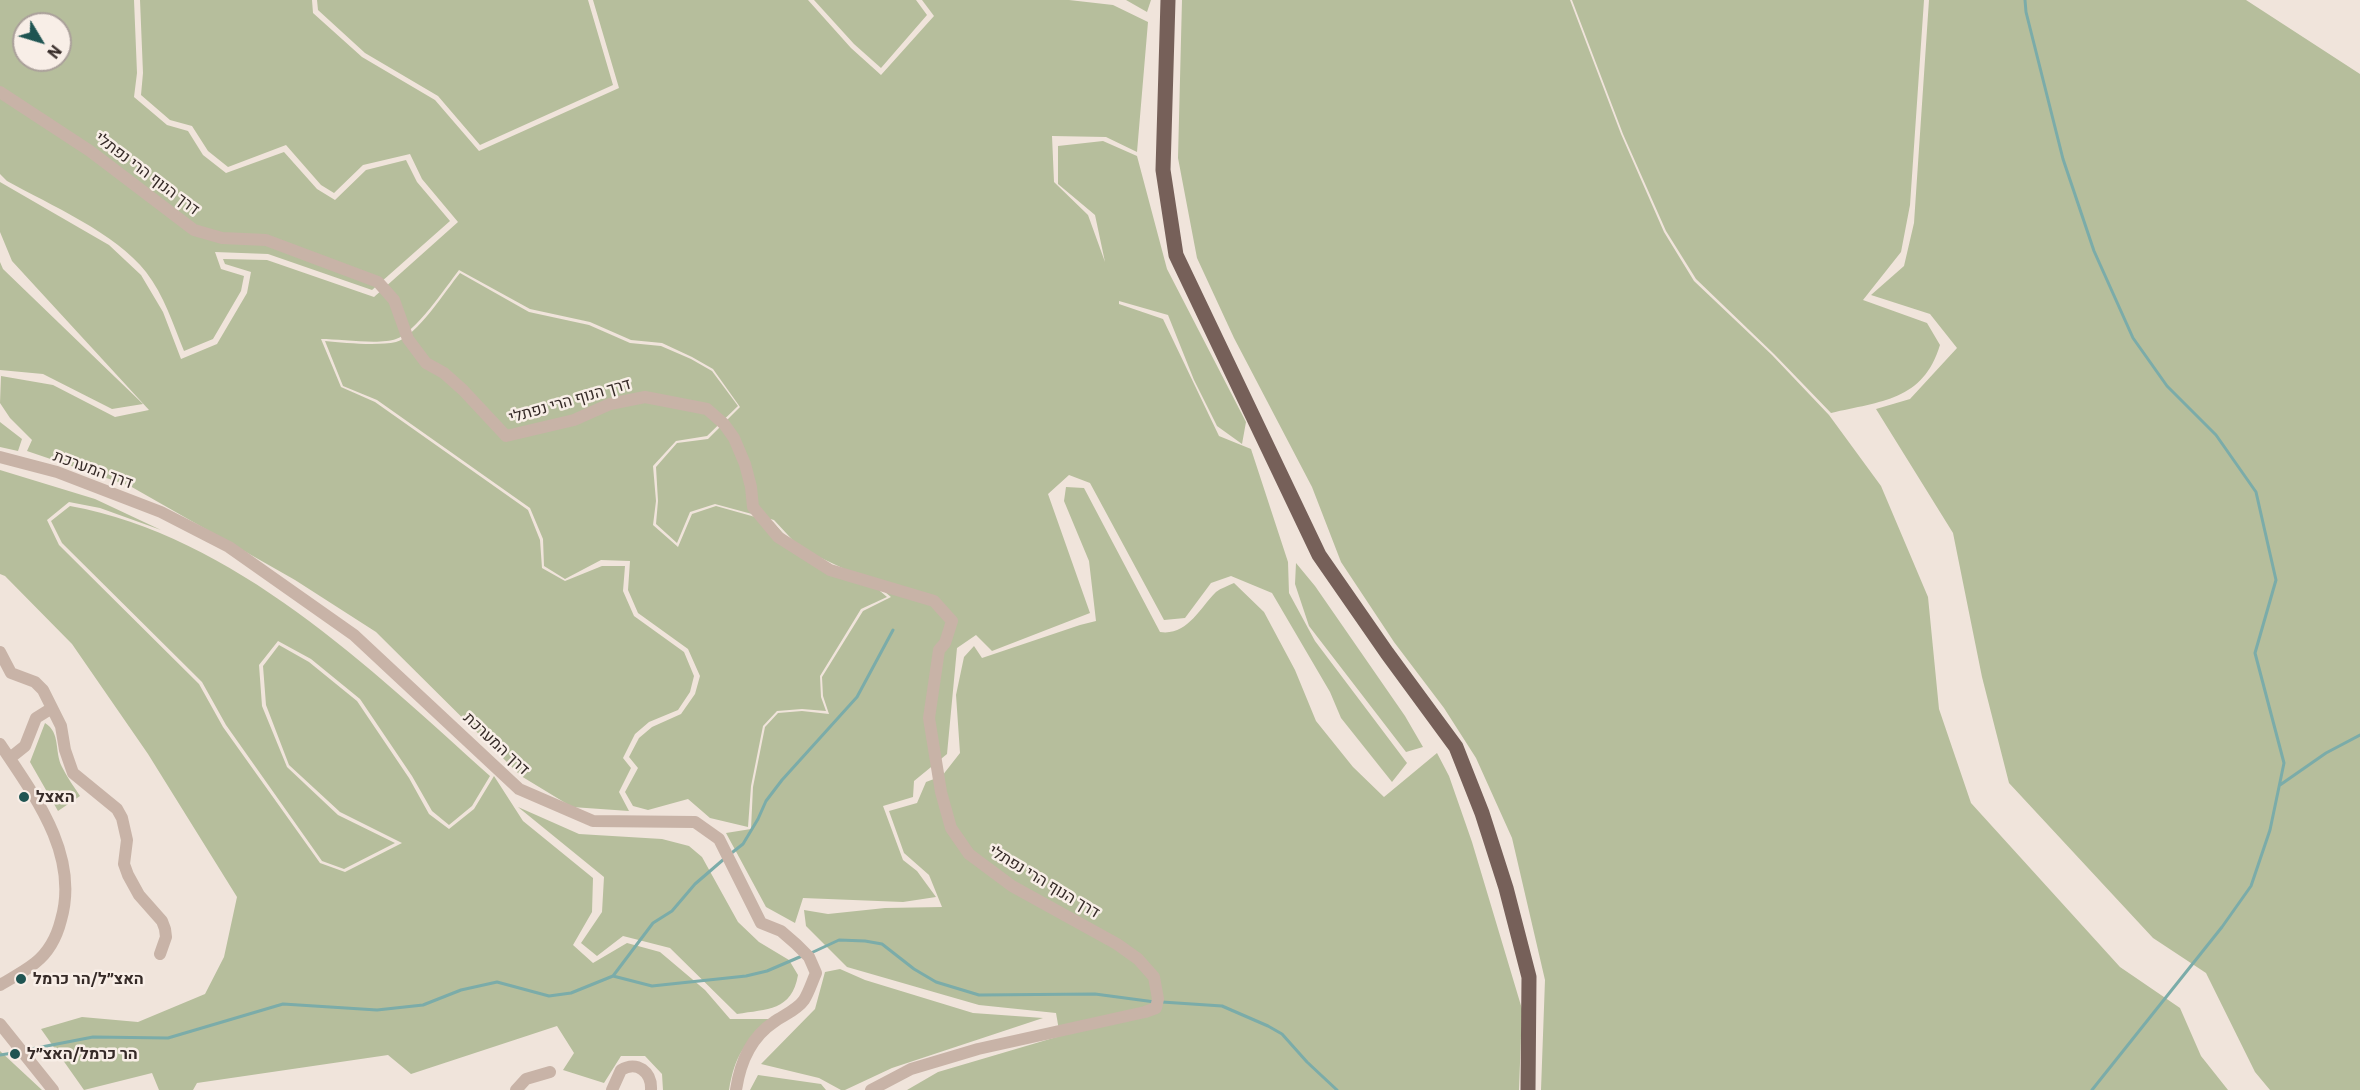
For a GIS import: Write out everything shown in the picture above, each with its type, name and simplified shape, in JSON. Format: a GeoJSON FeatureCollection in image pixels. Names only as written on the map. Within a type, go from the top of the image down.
{"type":"FeatureCollection","features":[{"type":"Feature","properties":{"kind":"main road"},"geometry":{"type":"LineString","coordinates":[[1168,0],[1163,170],[1176,255],[1319,555],[1456,747],[1482,813],[1506,888],[1529,977],[1528,1090]]}},
{"type":"Feature","properties":{"kind":"street","name":"דרך הנוף הרי נפתלי"},"geometry":{"type":"LineString","coordinates":[[0,92],[90,151],[194,230],[222,238],[266,240],[378,282],[394,300],[408,339],[426,363],[444,373],[463,390],[506,436],[574,420],[610,404],[645,397],[707,409],[724,423],[734,438],[745,464],[753,507],[778,537],[830,570],[934,601],[946,614],[952,621],[951,628],[945,643],[939,650],[929,718],[941,792],[951,828],[969,854],[1012,886],[1117,944],[1138,959],[1154,977],[1158,999],[1156,1008],[1146,1012],[978,1049],[911,1069],[871,1090]]}},
{"type":"Feature","properties":{"kind":"street","name":"דרך המערכת"},"geometry":{"type":"LineString","coordinates":[[0,457],[57,472],[161,512],[229,547],[354,635],[519,789],[593,821],[695,822],[719,839],[761,923],[781,931],[796,944],[809,957],[816,973],[804,1000],[794,1010],[772,1023],[745,1053],[738,1073],[736,1090]]}},
{"type":"Feature","properties":{"kind":"street"},"geometry":{"type":"LineString","coordinates":[[0,652],[11,673],[35,682],[43,690],[61,726],[65,750],[73,773],[117,809],[122,818],[127,840],[124,864],[128,875],[139,895],[162,921],[165,929],[166,937],[160,954]]}},
{"type":"Feature","properties":{"kind":"street"},"geometry":{"type":"LineString","coordinates":[[10,759],[25,746],[36,718],[52,708]]}},
{"type":"Feature","properties":{"kind":"street"},"geometry":{"type":"LineString","coordinates":[[0,744],[46,816],[57,841],[64,866],[65,891],[58,933],[48,949],[36,962],[3,984]]}},
{"type":"Feature","properties":{"kind":"street"},"geometry":{"type":"LineString","coordinates":[[0,1024],[53,1090]]}},
{"type":"Feature","properties":{"kind":"street"},"geometry":{"type":"LineString","coordinates":[[0,1030],[12,1039]]}},
{"type":"Feature","properties":{"kind":"street"},"geometry":{"type":"LineString","coordinates":[[613,1086],[621,1070],[627,1066],[638,1066],[647,1074],[651,1090]]}},
{"type":"Feature","properties":{"kind":"street"},"geometry":{"type":"LineString","coordinates":[[516,1090],[526,1079],[550,1072]]}},
{"type":"Feature","properties":{"kind":"green space"},"geometry":{"type":"Polygon","coordinates":[[[0,0],[134,0],[137,73],[134,97],[167,125],[188,131],[203,155],[226,173],[284,152],[317,189],[335,200],[366,170],[406,160],[417,182],[450,221],[372,290],[268,254],[215,252],[221,269],[244,276],[241,291],[213,339],[184,351],[158,290],[133,258],[100,232],[7,181],[0,174],[0,0]]]}},
{"type":"Feature","properties":{"kind":"green space"},"geometry":{"type":"Polygon","coordinates":[[[140,0],[312,0],[313,13],[362,57],[435,100],[479,151],[619,88],[593,0],[808,0],[851,48],[881,75],[934,16],[922,0],[1069,0],[1113,5],[1148,22],[1137,152],[1106,137],[1052,136],[1054,182],[1088,215],[1105,262],[1095,215],[1058,184],[1058,146],[1103,141],[1137,156],[1167,269],[1246,422],[1242,444],[1217,426],[1194,380],[1168,315],[1119,301],[1119,304],[1163,319],[1219,436],[1251,449],[1288,562],[1289,593],[1315,641],[1407,763],[1392,782],[1341,718],[1330,692],[1272,593],[1231,576],[1211,583],[1185,618],[1164,620],[1090,483],[1069,475],[1048,494],[1090,613],[992,651],[976,635],[957,648],[947,754],[914,781],[913,797],[883,806],[903,860],[917,871],[936,897],[903,902],[803,898],[795,923],[766,907],[726,833],[751,829],[753,787],[765,727],[778,713],[802,711],[829,714],[823,696],[822,677],[863,611],[891,597],[874,583],[800,548],[774,520],[715,504],[690,512],[677,543],[656,524],[658,501],[656,467],[677,443],[708,439],[740,407],[713,369],[662,343],[631,340],[590,322],[530,309],[459,270],[421,319],[404,335],[396,339],[370,342],[321,339],[341,387],[375,402],[528,510],[540,540],[542,568],[565,581],[602,566],[625,566],[623,591],[634,616],[684,652],[694,676],[690,692],[678,710],[649,722],[635,734],[623,758],[631,768],[619,792],[629,811],[572,807],[521,776],[376,632],[295,580],[130,486],[27,451],[32,440],[10,418],[0,403],[1,376],[53,385],[115,417],[149,410],[12,261],[0,232],[0,182],[109,245],[141,275],[163,312],[181,359],[217,344],[247,293],[251,272],[225,264],[223,259],[267,260],[374,297],[458,222],[422,179],[410,154],[363,165],[334,193],[321,185],[286,145],[228,167],[208,151],[192,126],[170,120],[141,95],[143,73],[140,0]]]}},
{"type":"Feature","properties":{"kind":"green space"},"geometry":{"type":"Polygon","coordinates":[[[317,0],[588,0],[613,85],[480,145],[438,96],[365,53],[318,10],[317,0]]]}},
{"type":"Feature","properties":{"kind":"green space"},"geometry":{"type":"Polygon","coordinates":[[[814,0],[916,0],[927,15],[881,68],[854,44],[814,0]]]}},
{"type":"Feature","properties":{"kind":"green space"},"geometry":{"type":"Polygon","coordinates":[[[1126,0],[1151,0],[1147,12],[1126,0]]]}},
{"type":"Feature","properties":{"kind":"green space"},"geometry":{"type":"Polygon","coordinates":[[[1182,0],[1570,0],[1621,134],[1664,232],[1694,281],[1772,355],[1829,415],[1881,486],[1928,597],[1939,709],[1971,803],[2120,967],[2180,1008],[2201,1056],[2228,1090],[1541,1090],[1545,980],[1512,838],[1476,758],[1444,708],[1394,642],[1341,562],[1312,487],[1234,338],[1197,258],[1178,158],[1182,0]]]}},
{"type":"Feature","properties":{"kind":"green space"},"geometry":{"type":"Polygon","coordinates":[[[1572,0],[1924,0],[1910,205],[1901,252],[1863,300],[1927,323],[1940,345],[1923,378],[1898,396],[1831,413],[1696,279],[1666,231],[1623,134],[1572,0]]]}},
{"type":"Feature","properties":{"kind":"green space"},"geometry":{"type":"Polygon","coordinates":[[[1929,0],[2246,0],[2360,74],[2360,1090],[2270,1090],[2255,1072],[2206,973],[2153,938],[2009,783],[1982,677],[1953,533],[1876,409],[1910,399],[1957,348],[1930,314],[1871,295],[1904,266],[1914,223],[1929,0]]]}},
{"type":"Feature","properties":{"kind":"green space"},"geometry":{"type":"Polygon","coordinates":[[[0,262],[3,269],[143,404],[112,409],[43,374],[0,370],[0,262]]]}},
{"type":"Feature","properties":{"kind":"green space"},"geometry":{"type":"Polygon","coordinates":[[[460,273],[529,312],[589,325],[630,343],[661,346],[712,371],[738,406],[707,436],[676,441],[653,466],[656,501],[653,525],[678,547],[692,514],[716,506],[773,522],[798,550],[873,585],[887,597],[861,609],[820,676],[821,697],[826,711],[802,709],[777,711],[763,726],[751,786],[748,827],[710,818],[688,799],[648,810],[633,806],[625,792],[638,768],[629,757],[639,738],[652,727],[681,714],[695,694],[700,676],[688,649],[638,613],[628,590],[630,561],[601,560],[565,579],[544,566],[543,539],[530,508],[377,400],[343,386],[325,341],[380,344],[396,342],[404,338],[422,322],[460,273]]]}},
{"type":"Feature","properties":{"kind":"green space"},"geometry":{"type":"Polygon","coordinates":[[[0,422],[22,439],[18,451],[0,447],[0,422]]]}},
{"type":"Feature","properties":{"kind":"green space"},"geometry":{"type":"Polygon","coordinates":[[[0,470],[95,499],[161,530],[100,508],[69,502],[47,520],[59,545],[199,684],[223,727],[320,863],[345,872],[402,843],[340,812],[289,765],[266,705],[263,666],[279,645],[309,662],[357,701],[409,778],[429,814],[449,829],[474,809],[494,776],[523,821],[593,878],[592,912],[573,945],[593,963],[627,943],[660,952],[705,990],[730,1019],[769,1019],[742,1050],[734,1067],[729,1090],[663,1090],[662,1074],[645,1056],[621,1056],[604,1083],[563,1070],[574,1053],[557,1026],[411,1074],[388,1055],[197,1083],[193,1090],[159,1090],[152,1073],[84,1090],[41,1029],[82,1017],[138,1022],[205,994],[224,957],[237,897],[148,754],[72,644],[5,576],[0,574],[0,470]]]}},
{"type":"Feature","properties":{"kind":"green space"},"geometry":{"type":"Polygon","coordinates":[[[1066,487],[1084,488],[1160,632],[1178,630],[1185,626],[1216,592],[1234,583],[1264,612],[1295,670],[1316,721],[1353,767],[1384,797],[1437,753],[1449,776],[1472,842],[1522,1009],[1519,1090],[907,1090],[938,1072],[1060,1036],[1056,1013],[979,1005],[847,967],[806,926],[804,910],[828,914],[885,908],[942,907],[929,875],[904,853],[889,811],[917,803],[926,782],[942,776],[960,753],[956,695],[964,657],[974,646],[982,658],[1096,621],[1089,561],[1064,501],[1066,487]]]}},
{"type":"Feature","properties":{"kind":"green space"},"geometry":{"type":"Polygon","coordinates":[[[70,506],[130,522],[188,546],[243,576],[296,612],[397,692],[490,776],[472,806],[449,825],[432,811],[412,776],[360,699],[311,659],[278,641],[259,665],[262,706],[287,767],[338,815],[395,843],[344,869],[322,861],[226,725],[202,682],[62,543],[51,521],[70,506]]]}},
{"type":"Feature","properties":{"kind":"green space"},"geometry":{"type":"Polygon","coordinates":[[[1296,563],[1315,586],[1405,716],[1423,747],[1406,752],[1309,626],[1295,584],[1296,563]]]}},
{"type":"Feature","properties":{"kind":"green space"},"geometry":{"type":"Polygon","coordinates":[[[45,723],[55,737],[62,767],[80,796],[58,811],[30,762],[45,723]]]}},
{"type":"Feature","properties":{"kind":"green space"},"geometry":{"type":"Polygon","coordinates":[[[518,807],[579,834],[662,839],[689,846],[702,857],[738,922],[759,942],[789,960],[798,975],[790,996],[784,1002],[768,1009],[737,1014],[670,948],[623,936],[597,956],[581,943],[602,912],[604,877],[518,807]]]}},
{"type":"Feature","properties":{"kind":"green space"},"geometry":{"type":"Polygon","coordinates":[[[840,969],[865,980],[973,1013],[1043,1018],[892,1068],[845,1090],[819,1078],[761,1064],[815,1009],[825,972],[840,969]]]}},
{"type":"Feature","properties":{"kind":"green space"},"geometry":{"type":"Polygon","coordinates":[[[0,1051],[42,1090],[0,1090],[0,1051]]]}},
{"type":"Feature","properties":{"kind":"green space"},"geometry":{"type":"Polygon","coordinates":[[[758,1075],[821,1084],[826,1090],[750,1090],[758,1075]]]}},
{"type":"Feature","properties":{"kind":"waterway"},"geometry":{"type":"LineString","coordinates":[[2025,0],[2026,12],[2063,159],[2094,251],[2133,338],[2167,386],[2216,435],[2256,492],[2276,580],[2255,653],[2284,763],[2270,830],[2251,886],[2222,927],[2092,1090]]}},
{"type":"Feature","properties":{"kind":"waterway"},"geometry":{"type":"LineString","coordinates":[[729,855],[743,844],[766,801],[782,780],[857,697],[893,630]]}},
{"type":"Feature","properties":{"kind":"waterway"},"geometry":{"type":"LineString","coordinates":[[2280,785],[2326,753],[2360,735]]}},
{"type":"Feature","properties":{"kind":"waterway"},"geometry":{"type":"LineString","coordinates":[[613,976],[653,923],[672,911],[695,884],[724,859]]}},
{"type":"Feature","properties":{"kind":"waterway"},"geometry":{"type":"LineString","coordinates":[[811,953],[839,940],[865,941],[882,944],[914,969],[936,982],[979,995],[1095,994],[1155,1002]]}},
{"type":"Feature","properties":{"kind":"waterway"},"geometry":{"type":"LineString","coordinates":[[26,1050],[93,1037],[168,1038],[283,1004],[377,1010],[423,1005],[461,990],[497,982],[549,996],[571,993],[613,976],[652,986],[746,976],[767,971],[802,956]]}},
{"type":"Feature","properties":{"kind":"waterway"},"geometry":{"type":"LineString","coordinates":[[1162,1002],[1222,1006],[1268,1026],[1282,1034],[1337,1090]]}},
{"type":"Feature","properties":{"kind":"waterway"},"geometry":{"type":"LineString","coordinates":[[0,1055],[19,1052]]}},
{"type":"Feature","properties":{"kind":"place","name":"האצל"},"geometry":{"type":"Point","coordinates":[24,797]}},
{"type":"Feature","properties":{"kind":"place","name":"האצ״ל/הר כרמל"},"geometry":{"type":"Point","coordinates":[21,979]}},
{"type":"Feature","properties":{"kind":"place","name":"הר כרמל/האצ״ל"},"geometry":{"type":"Point","coordinates":[15,1054]}}]}
